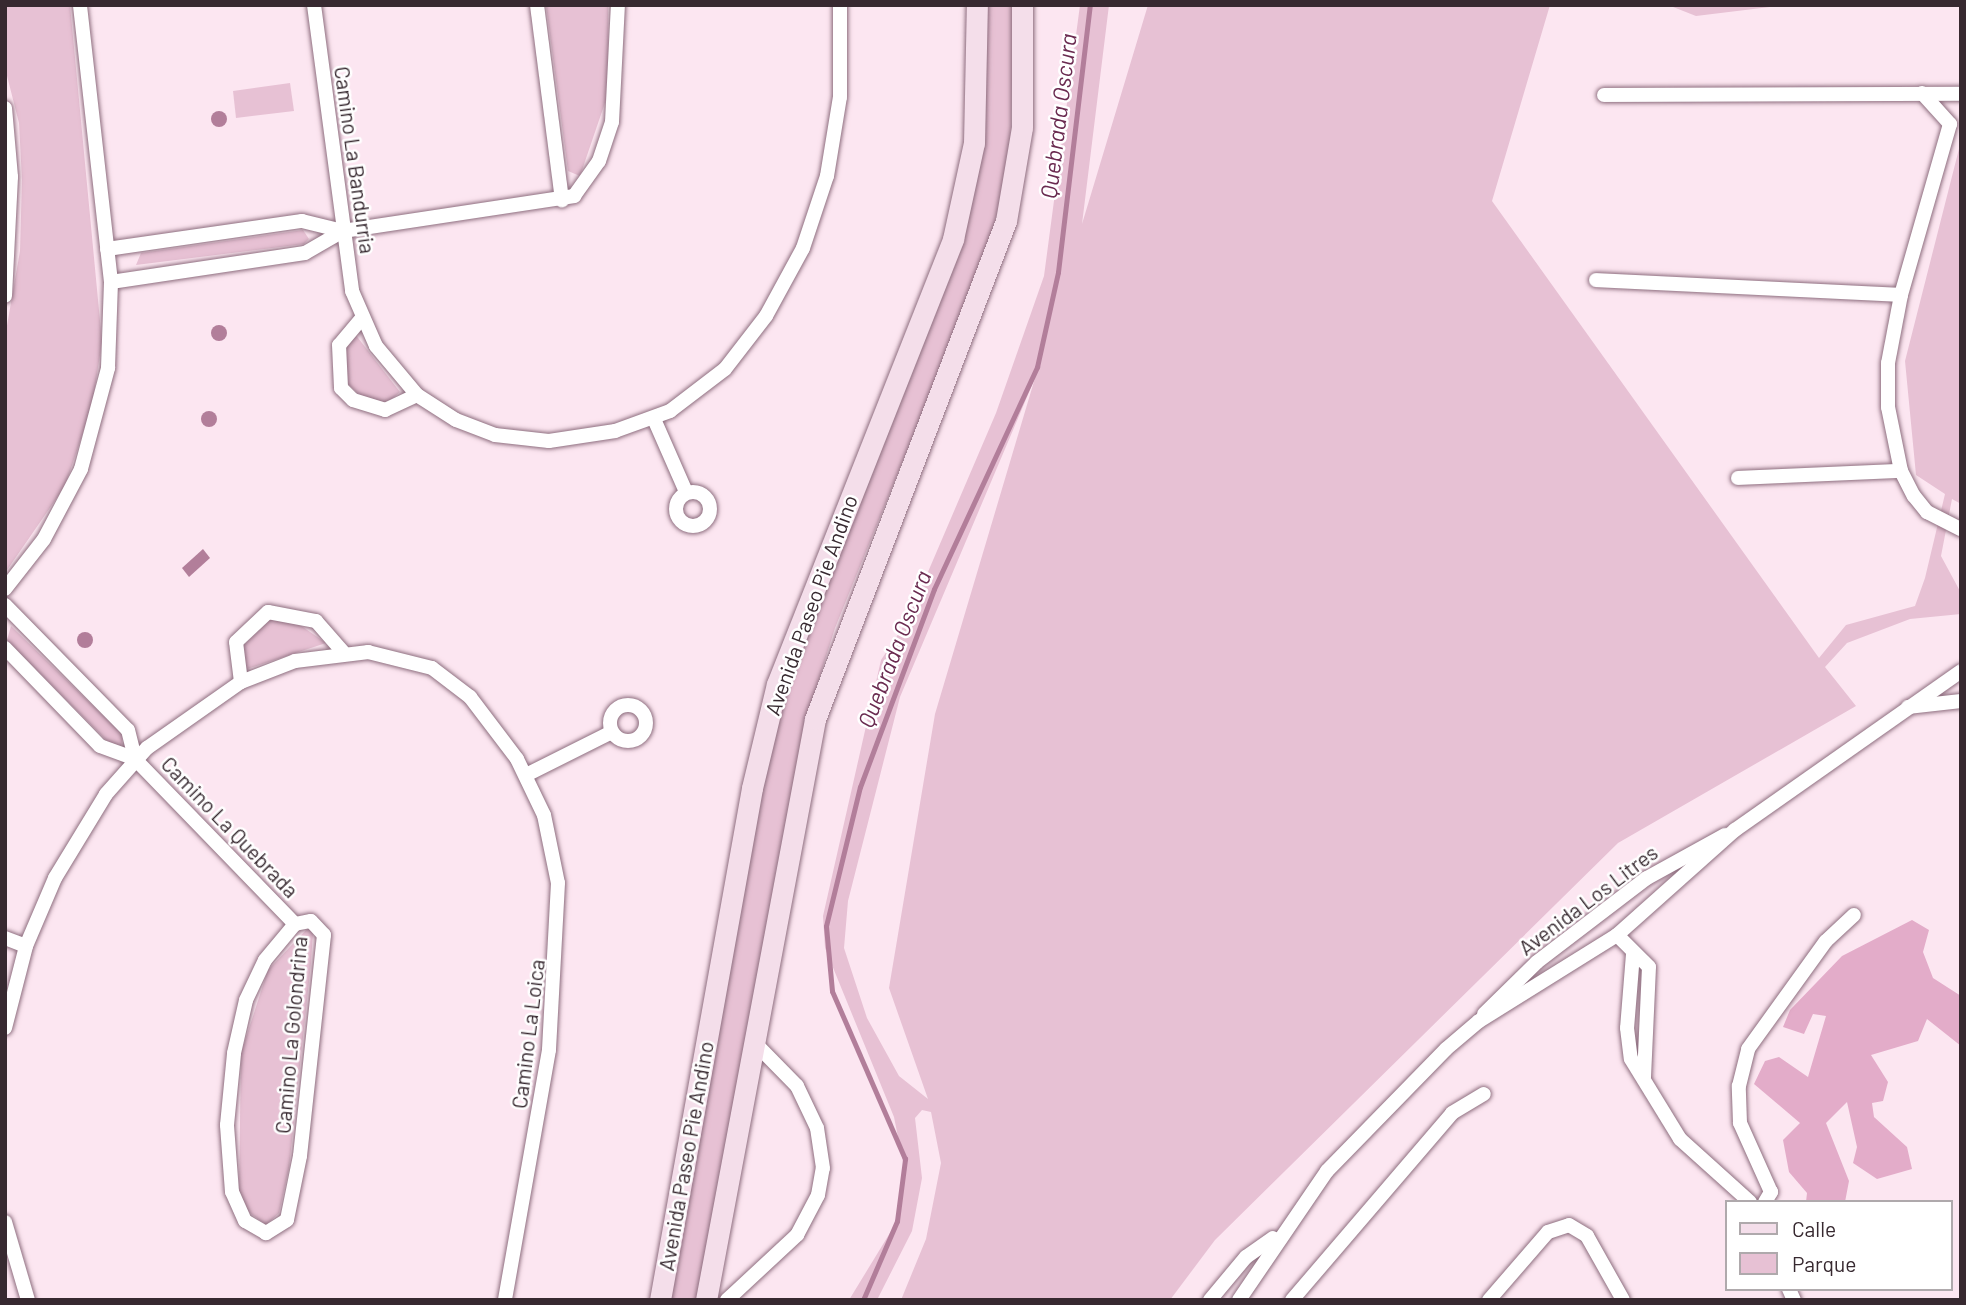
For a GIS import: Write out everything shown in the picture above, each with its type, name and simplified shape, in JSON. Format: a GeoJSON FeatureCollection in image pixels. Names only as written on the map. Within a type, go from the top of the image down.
{"type":"FeatureCollection","features":[{"type":"Feature","properties":{"kind":"main road","name":"Avenida Paseo Pie Andino"},"geometry":{"type":"LineString","coordinates":[[660,1300],[752,788],[777,684],[962,205],[980,77],[977,5]]}},
{"type":"Feature","properties":{"kind":"main road","name":"Avenida Paseo Pie Andino"},"geometry":{"type":"LineString","coordinates":[[706,1300],[815,719],[1006,221],[1022,127],[1022,5]]}},
{"type":"Feature","properties":{"kind":"street"},"geometry":{"type":"LineString","coordinates":[[5,589],[54,523],[89,450],[108,368],[111,282],[80,5]]}},
{"type":"Feature","properties":{"kind":"street","name":"Camino La Bandurria"},"geometry":{"type":"LineString","coordinates":[[314,5],[343,231],[362,318],[384,359],[417,395],[456,420],[513,439],[591,437],[654,419],[699,392],[737,356],[803,248],[832,151],[840,5]]}},
{"type":"Feature","properties":{"kind":"street"},"geometry":{"type":"LineString","coordinates":[[537,5],[562,200]]}},
{"type":"Feature","properties":{"kind":"street"},"geometry":{"type":"LineString","coordinates":[[111,282],[304,253],[343,231],[562,200],[584,188],[607,142],[618,83],[618,5]]}},
{"type":"Feature","properties":{"kind":"street"},"geometry":{"type":"LineString","coordinates":[[1922,93],[1950,124],[1947,146],[1901,295],[1888,363],[1888,407],[1901,471],[1927,512],[1961,529]]}},
{"type":"Feature","properties":{"kind":"street"},"geometry":{"type":"LineString","coordinates":[[1604,95],[1961,94]]}},
{"type":"Feature","properties":{"kind":"street"},"geometry":{"type":"LineString","coordinates":[[5,108],[11,177],[5,296]]}},
{"type":"Feature","properties":{"kind":"street"},"geometry":{"type":"LineString","coordinates":[[1947,146],[1961,130]]}},
{"type":"Feature","properties":{"kind":"street"},"geometry":{"type":"LineString","coordinates":[[107,249],[302,221],[343,231]]}},
{"type":"Feature","properties":{"kind":"street"},"geometry":{"type":"LineString","coordinates":[[1596,280],[1901,295]]}},
{"type":"Feature","properties":{"kind":"street"},"geometry":{"type":"LineString","coordinates":[[362,318],[339,345],[341,388],[353,400],[385,410],[417,395]]}},
{"type":"Feature","properties":{"kind":"street"},"geometry":{"type":"LineString","coordinates":[[654,419],[686,492]]}},
{"type":"Feature","properties":{"kind":"street"},"geometry":{"type":"LineString","coordinates":[[1738,478],[1901,471]]}},
{"type":"Feature","properties":{"kind":"street","name":"Camino La Quebrada"},"geometry":{"type":"LineString","coordinates":[[5,605],[123,724],[135,759],[295,924]]}},
{"type":"Feature","properties":{"kind":"street"},"geometry":{"type":"LineString","coordinates":[[241,682],[236,642],[268,611],[316,621],[342,652]]}},
{"type":"Feature","properties":{"kind":"street","name":"Camino La Quebrada"},"geometry":{"type":"LineString","coordinates":[[5,648],[100,746],[135,759]]}},
{"type":"Feature","properties":{"kind":"street","name":"Camino La Loica"},"geometry":{"type":"LineString","coordinates":[[5,1028],[26,946],[72,846],[135,759],[241,682],[295,661],[342,652],[402,657],[444,675],[495,727],[526,775],[551,836],[560,929],[538,1125],[505,1300]]}},
{"type":"Feature","properties":{"kind":"street","name":"Avenida Los Litres"},"geometry":{"type":"LineString","coordinates":[[1479,1021],[1617,935],[1735,830],[1961,671]]}},
{"type":"Feature","properties":{"kind":"street","name":"Avenida Los Litres"},"geometry":{"type":"LineString","coordinates":[[1907,707],[1961,701]]}},
{"type":"Feature","properties":{"kind":"street"},"geometry":{"type":"LineString","coordinates":[[526,775],[612,732]]}},
{"type":"Feature","properties":{"kind":"street","name":"Avenida Los Litres"},"geometry":{"type":"LineString","coordinates":[[1239,1300],[1277,1236],[1383,1108],[1479,1021],[1537,962],[1677,860],[1735,830]]}},
{"type":"Feature","properties":{"kind":"street"},"geometry":{"type":"LineString","coordinates":[[1677,860],[1685,876]]}},
{"type":"Feature","properties":{"kind":"street"},"geometry":{"type":"LineString","coordinates":[[1766,1200],[1771,1192],[1740,1124],[1739,1086],[1748,1049],[1826,941],[1854,915]]}},
{"type":"Feature","properties":{"kind":"street","name":"Camino La Golondrina"},"geometry":{"type":"LineString","coordinates":[[316,922],[324,934],[292,1201],[283,1226],[266,1233],[245,1221],[233,1200],[229,1097],[246,1000],[269,954],[295,924],[316,922]]}},
{"type":"Feature","properties":{"kind":"street"},"geometry":{"type":"LineString","coordinates":[[1617,935],[1633,954],[1627,1028],[1645,1086],[1680,1139],[1748,1200]]}},
{"type":"Feature","properties":{"kind":"street"},"geometry":{"type":"LineString","coordinates":[[5,938],[26,946]]}},
{"type":"Feature","properties":{"kind":"street"},"geometry":{"type":"LineString","coordinates":[[1537,962],[1549,979]]}},
{"type":"Feature","properties":{"kind":"street"},"geometry":{"type":"LineString","coordinates":[[727,1300],[797,1235],[818,1195],[823,1168],[817,1128],[797,1086],[753,1041]]}},
{"type":"Feature","properties":{"kind":"street"},"geometry":{"type":"LineString","coordinates":[[1292,1300],[1452,1113],[1484,1094]]}},
{"type":"Feature","properties":{"kind":"street"},"geometry":{"type":"LineString","coordinates":[[5,1222],[28,1300]]}},
{"type":"Feature","properties":{"kind":"street"},"geometry":{"type":"LineString","coordinates":[[1489,1300],[1548,1232],[1569,1225],[1587,1236],[1623,1300]]}},
{"type":"Feature","properties":{"kind":"street","name":"Avenida Los Litres"},"geometry":{"type":"LineString","coordinates":[[1210,1300],[1246,1257],[1277,1236]]}},
{"type":"Feature","properties":{"kind":"green space"},"geometry":{"type":"Polygon","coordinates":[[[5,5],[70,5],[102,342],[92,406],[65,486],[5,573],[5,337],[20,251],[22,180],[19,123],[5,68],[5,5]]]}},
{"type":"Feature","properties":{"kind":"green space"},"geometry":{"type":"Polygon","coordinates":[[[546,5],[608,5],[609,91],[580,176],[568,171],[546,5]]]}},
{"type":"Feature","properties":{"kind":"green space"},"geometry":{"type":"Polygon","coordinates":[[[986,5],[1014,5],[1010,155],[999,206],[984,261],[835,628],[808,714],[697,1300],[668,1300],[762,786],[787,684],[983,134],[986,5]]]}},
{"type":"Feature","properties":{"kind":"green space"},"geometry":{"type":"Polygon","coordinates":[[[1080,5],[1109,5],[1082,224],[1148,5],[1550,5],[1492,201],[1819,658],[1846,625],[1915,606],[1925,578],[1945,494],[1916,475],[1905,361],[1961,141],[1961,504],[1952,499],[1941,556],[1961,593],[1961,614],[1910,619],[1847,643],[1825,667],[1856,706],[1618,843],[1215,1240],[1170,1300],[901,1300],[926,1239],[941,1163],[931,1112],[922,1110],[915,1118],[922,1178],[912,1231],[877,1300],[849,1300],[896,1223],[905,1172],[894,1117],[825,948],[823,916],[881,660],[907,621],[996,413],[1044,276],[1080,5]],[[1035,378],[900,697],[848,901],[844,948],[867,1018],[899,1076],[928,1099],[889,988],[935,714],[1035,378]]]}},
{"type":"Feature","properties":{"kind":"green space"},"geometry":{"type":"Polygon","coordinates":[[[1668,5],[1787,5],[1696,16],[1668,5]]]}},
{"type":"Feature","properties":{"kind":"green space"},"geometry":{"type":"Polygon","coordinates":[[[290,83],[294,111],[236,118],[233,91],[290,83]]]}},
{"type":"Feature","properties":{"kind":"green space"},"geometry":{"type":"Polygon","coordinates":[[[303,230],[309,239],[304,244],[136,265],[141,253],[303,230]]]}},
{"type":"Feature","properties":{"kind":"green space"},"geometry":{"type":"Polygon","coordinates":[[[355,334],[400,392],[387,403],[361,396],[347,383],[346,345],[355,334]]]}},
{"type":"Feature","properties":{"kind":"green space"},"geometry":{"type":"Polygon","coordinates":[[[273,617],[300,625],[326,643],[247,669],[240,649],[273,617]]]}},
{"type":"Feature","properties":{"kind":"green space"},"geometry":{"type":"Polygon","coordinates":[[[11,626],[123,735],[121,747],[114,748],[7,640],[11,626]]]}},
{"type":"Feature","properties":{"kind":"green space"},"geometry":{"type":"Polygon","coordinates":[[[308,928],[313,932],[311,963],[289,1168],[279,1213],[266,1225],[246,1210],[239,1191],[241,1053],[268,970],[308,928]]]}},
{"type":"Feature","properties":{"kind":"shaded area"},"geometry":{"type":"Polygon","coordinates":[[[219,111],[225,113],[225,125],[219,127],[213,125],[211,119],[213,113],[219,111]]]}},
{"type":"Feature","properties":{"kind":"shaded area"},"geometry":{"type":"Polygon","coordinates":[[[219,325],[225,327],[225,339],[219,341],[213,339],[211,333],[213,327],[219,325]]]}},
{"type":"Feature","properties":{"kind":"shaded area"},"geometry":{"type":"Polygon","coordinates":[[[209,411],[215,413],[215,425],[209,427],[203,425],[201,419],[203,413],[209,411]]]}},
{"type":"Feature","properties":{"kind":"shaded area"},"geometry":{"type":"Polygon","coordinates":[[[203,549],[210,558],[189,577],[182,568],[203,549]]]}},
{"type":"Feature","properties":{"kind":"shaded area"},"geometry":{"type":"Polygon","coordinates":[[[85,632],[91,634],[91,646],[85,648],[79,646],[77,640],[79,634],[85,632]]]}},
{"type":"Feature","properties":{"kind":"shaded area"},"geometry":{"type":"Polygon","coordinates":[[[1912,920],[1929,930],[1923,952],[1933,978],[1961,996],[1961,1046],[1927,1019],[1918,1041],[1871,1055],[1888,1082],[1883,1101],[1872,1103],[1874,1117],[1907,1147],[1912,1169],[1877,1179],[1853,1163],[1857,1147],[1847,1102],[1826,1123],[1849,1181],[1845,1200],[1806,1200],[1807,1193],[1789,1172],[1783,1140],[1800,1123],[1754,1084],[1765,1061],[1779,1057],[1808,1077],[1826,1016],[1813,1014],[1804,1034],[1783,1027],[1790,1010],[1842,956],[1912,920]]]}},
{"type":"Feature","properties":{"kind":"waterway","name":"Quebrada Oscura"},"geometry":{"type":"LineString","coordinates":[[863,1300],[897,1221],[905,1159],[832,991],[826,926],[860,787],[934,589],[1037,367],[1058,272],[1090,5]]}}]}
